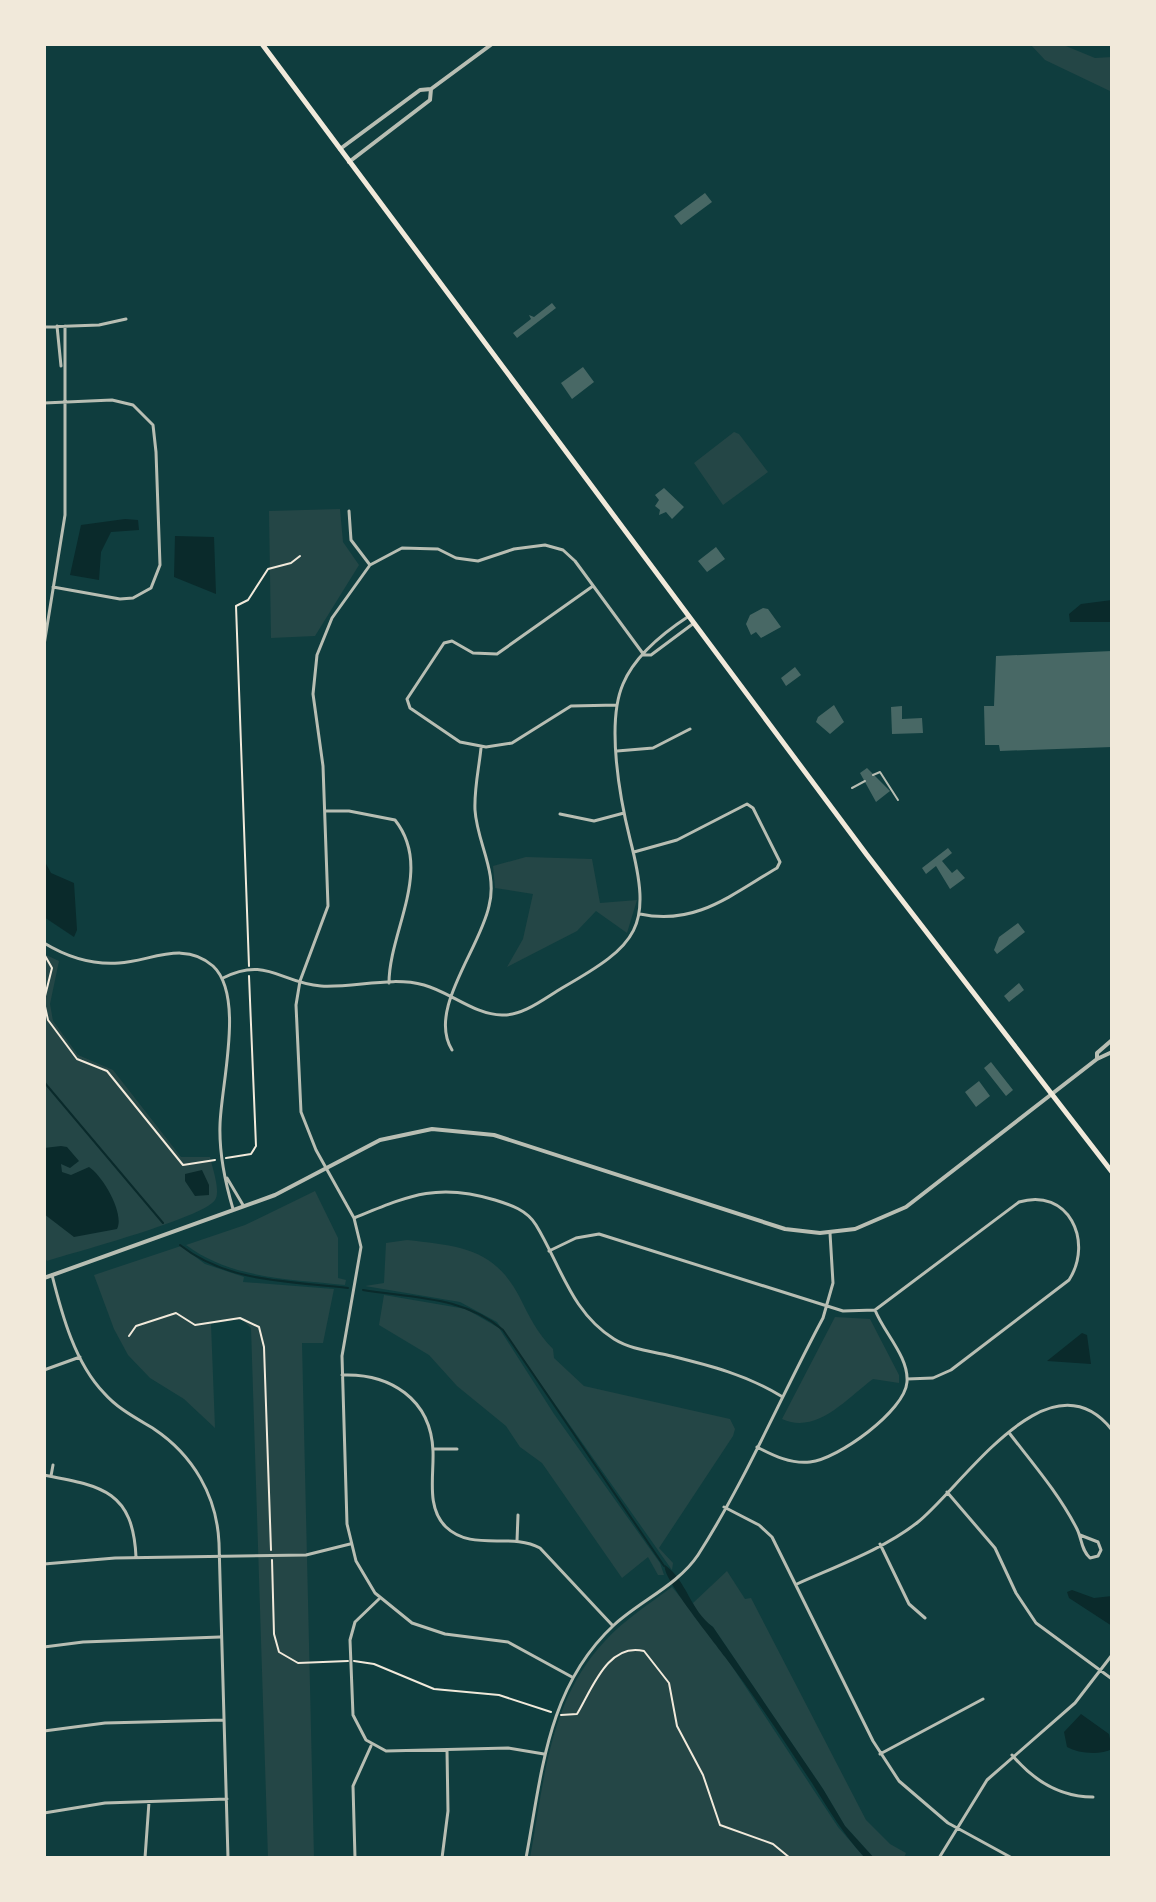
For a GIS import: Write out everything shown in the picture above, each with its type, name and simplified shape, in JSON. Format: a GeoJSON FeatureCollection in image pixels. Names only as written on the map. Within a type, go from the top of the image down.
{"type":"FeatureCollection","features":[{"type":"Feature","properties":{"kind":"main road"},"geometry":{"type":"LineString","coordinates":[[262,44],[876,867],[1112,1172]]}},
{"type":"Feature","properties":{"kind":"street"},"geometry":{"type":"LineString","coordinates":[[340,149],[420,90],[431,89],[492,44]]}},
{"type":"Feature","properties":{"kind":"street"},"geometry":{"type":"LineString","coordinates":[[349,162],[430,100],[431,89]]}},
{"type":"Feature","properties":{"kind":"street"},"geometry":{"type":"LineString","coordinates":[[44,327],[126,319]]}},
{"type":"Feature","properties":{"kind":"street"},"geometry":{"type":"LineString","coordinates":[[57,326],[63,370]]}},
{"type":"Feature","properties":{"kind":"street"},"geometry":{"type":"LineString","coordinates":[[44,645],[66,501],[65,326]]}},
{"type":"Feature","properties":{"kind":"street"},"geometry":{"type":"LineString","coordinates":[[44,403],[124,401],[148,418],[156,438],[160,565],[151,588],[128,599],[53,587]]}},
{"type":"Feature","properties":{"kind":"street"},"geometry":{"type":"LineString","coordinates":[[349,511],[351,540],[370,565]]}},
{"type":"Feature","properties":{"kind":"street"},"geometry":{"type":"LineString","coordinates":[[572,1677],[508,1642],[452,1636],[422,1627],[380,1598],[367,1582],[350,1544],[342,1351],[361,1247],[354,1218],[306,1130],[299,1100],[296,1005],[300,981],[328,906],[323,760],[313,694],[317,655],[332,618],[370,565],[386,553],[406,547],[438,549],[456,558],[478,561],[514,549],[545,545],[563,550],[575,561],[644,655]]}},
{"type":"Feature","properties":{"kind":"street"},"geometry":{"type":"LineString","coordinates":[[593,586],[497,654],[473,653],[452,641],[444,643],[410,690],[407,699],[410,708],[460,742],[481,747],[512,743],[571,706],[617,705]]}},
{"type":"Feature","properties":{"kind":"street"},"geometry":{"type":"LineString","coordinates":[[223,978],[249,968],[273,970],[319,986],[389,983],[427,986],[496,1015],[516,1013],[607,962],[626,944],[640,914],[642,894],[619,792],[617,705],[622,685],[647,647],[689,616]]}},
{"type":"Feature","properties":{"kind":"street"},"geometry":{"type":"LineString","coordinates":[[644,655],[651,655],[694,623]]}},
{"type":"Feature","properties":{"kind":"street"},"geometry":{"type":"LineString","coordinates":[[44,686],[44,733]]}},
{"type":"Feature","properties":{"kind":"street"},"geometry":{"type":"LineString","coordinates":[[617,751],[653,748],[690,729]]}},
{"type":"Feature","properties":{"kind":"street"},"geometry":{"type":"LineString","coordinates":[[452,1050],[444,1028],[452,997],[486,920],[492,888],[475,812],[481,747]]}},
{"type":"Feature","properties":{"kind":"street"},"geometry":{"type":"LineString","coordinates":[[633,852],[677,840],[747,804],[753,808],[780,862],[777,868],[693,915],[661,918],[640,914]]}},
{"type":"Feature","properties":{"kind":"street"},"geometry":{"type":"LineString","coordinates":[[325,811],[349,811],[395,820],[401,827],[410,878],[408,905],[391,949],[389,983]]}},
{"type":"Feature","properties":{"kind":"street"},"geometry":{"type":"LineString","coordinates":[[560,814],[594,821],[624,813]]}},
{"type":"Feature","properties":{"kind":"street"},"geometry":{"type":"LineString","coordinates":[[44,943],[69,956],[102,963],[130,961],[169,952],[190,954],[209,962],[223,978],[230,1007],[220,1126],[227,1178],[244,1207]]}},
{"type":"Feature","properties":{"kind":"street"},"geometry":{"type":"LineString","coordinates":[[1097,1059],[1097,1053],[1112,1040]]}},
{"type":"Feature","properties":{"kind":"street"},"geometry":{"type":"LineString","coordinates":[[44,1278],[244,1207],[395,1135],[432,1129],[464,1129],[494,1135],[775,1226],[830,1233],[864,1227],[906,1207],[1097,1059],[1112,1052]]}},
{"type":"Feature","properties":{"kind":"street"},"geometry":{"type":"LineString","coordinates":[[227,1178],[225,1183],[234,1211]]}},
{"type":"Feature","properties":{"kind":"street"},"geometry":{"type":"LineString","coordinates":[[354,1218],[422,1193],[470,1193],[523,1211],[535,1224],[581,1310],[610,1337],[630,1346],[742,1374],[781,1396]]}},
{"type":"Feature","properties":{"kind":"street"},"geometry":{"type":"LineString","coordinates":[[549,1251],[576,1238],[599,1234],[853,1313],[875,1310],[1019,1202],[1040,1199],[1055,1205],[1073,1223],[1080,1237],[1079,1263],[1069,1280],[951,1370],[933,1378],[907,1379]]}},
{"type":"Feature","properties":{"kind":"street"},"geometry":{"type":"LineString","coordinates":[[526,1858],[544,1754],[555,1713],[572,1677],[613,1626],[679,1576],[697,1556],[827,1305],[834,1263],[830,1233]]}},
{"type":"Feature","properties":{"kind":"street"},"geometry":{"type":"LineString","coordinates":[[52,1275],[80,1357],[104,1394],[171,1442],[198,1473],[218,1527],[228,1858]]}},
{"type":"Feature","properties":{"kind":"street"},"geometry":{"type":"LineString","coordinates":[[756,1447],[779,1458],[800,1462],[832,1455],[899,1405],[907,1379],[905,1365],[875,1310]]}},
{"type":"Feature","properties":{"kind":"street"},"geometry":{"type":"LineString","coordinates":[[44,1370],[80,1357]]}},
{"type":"Feature","properties":{"kind":"street"},"geometry":{"type":"LineString","coordinates":[[342,1375],[376,1377],[408,1394],[428,1422],[434,1449],[434,1503],[443,1524],[466,1539],[534,1544],[550,1556],[613,1626]]}},
{"type":"Feature","properties":{"kind":"street"},"geometry":{"type":"LineString","coordinates":[[797,1584],[880,1544],[920,1520],[1010,1434],[1039,1411],[1062,1405],[1089,1410],[1112,1430]]}},
{"type":"Feature","properties":{"kind":"street"},"geometry":{"type":"LineString","coordinates":[[1010,1434],[1058,1496],[1080,1535],[1087,1556],[1098,1556],[1101,1550],[1098,1542],[1080,1535]]}},
{"type":"Feature","properties":{"kind":"street"},"geometry":{"type":"LineString","coordinates":[[434,1449],[457,1449]]}},
{"type":"Feature","properties":{"kind":"street"},"geometry":{"type":"LineString","coordinates":[[51,1476],[53,1465]]}},
{"type":"Feature","properties":{"kind":"street"},"geometry":{"type":"LineString","coordinates":[[44,1475],[106,1491],[120,1502],[130,1515],[135,1531],[136,1557]]}},
{"type":"Feature","properties":{"kind":"street"},"geometry":{"type":"LineString","coordinates":[[947,1492],[995,1548],[1016,1593],[1036,1623],[1112,1679]]}},
{"type":"Feature","properties":{"kind":"street"},"geometry":{"type":"LineString","coordinates":[[724,1507],[767,1531],[797,1584],[880,1754],[899,1781],[920,1803],[955,1828],[1012,1858]]}},
{"type":"Feature","properties":{"kind":"street"},"geometry":{"type":"LineString","coordinates":[[517,1541],[518,1515]]}},
{"type":"Feature","properties":{"kind":"street"},"geometry":{"type":"LineString","coordinates":[[44,1564],[136,1557],[306,1555],[350,1544]]}},
{"type":"Feature","properties":{"kind":"street"},"geometry":{"type":"LineString","coordinates":[[880,1544],[909,1604],[925,1618]]}},
{"type":"Feature","properties":{"kind":"street"},"geometry":{"type":"LineString","coordinates":[[380,1598],[352,1627],[350,1661],[354,1722],[372,1745],[392,1752],[508,1748],[544,1754]]}},
{"type":"Feature","properties":{"kind":"street"},"geometry":{"type":"LineString","coordinates":[[44,1647],[93,1641],[222,1637]]}},
{"type":"Feature","properties":{"kind":"street"},"geometry":{"type":"LineString","coordinates":[[939,1858],[987,1780],[1061,1715],[1112,1655]]}},
{"type":"Feature","properties":{"kind":"street"},"geometry":{"type":"LineString","coordinates":[[880,1754],[983,1699]]}},
{"type":"Feature","properties":{"kind":"street"},"geometry":{"type":"LineString","coordinates":[[44,1731],[105,1723],[224,1720]]}},
{"type":"Feature","properties":{"kind":"street"},"geometry":{"type":"LineString","coordinates":[[355,1858],[353,1786],[372,1745]]}},
{"type":"Feature","properties":{"kind":"street"},"geometry":{"type":"LineString","coordinates":[[442,1858],[448,1811],[447,1750]]}},
{"type":"Feature","properties":{"kind":"street"},"geometry":{"type":"LineString","coordinates":[[1012,1755],[1032,1775],[1060,1792],[1093,1797]]}},
{"type":"Feature","properties":{"kind":"street"},"geometry":{"type":"LineString","coordinates":[[44,1813],[82,1805],[227,1799]]}},
{"type":"Feature","properties":{"kind":"street"},"geometry":{"type":"LineString","coordinates":[[145,1858],[149,1802]]}},
{"type":"Feature","properties":{"kind":"lane"},"geometry":{"type":"LineString","coordinates":[[873,775],[880,772],[898,800]]}},
{"type":"Feature","properties":{"kind":"lane"},"geometry":{"type":"LineString","coordinates":[[852,788],[865,781]]}},
{"type":"Feature","properties":{"kind":"path"},"geometry":{"type":"LineString","coordinates":[[228,1158],[251,1154],[256,1146],[236,606],[248,600],[268,569],[291,563],[300,556]]}},
{"type":"Feature","properties":{"kind":"path"},"geometry":{"type":"LineString","coordinates":[[44,954],[52,968],[44,1001],[48,1020],[77,1059],[107,1071],[183,1165],[214,1160]]}},
{"type":"Feature","properties":{"kind":"path"},"geometry":{"type":"LineString","coordinates":[[129,1336],[136,1326],[176,1313],[195,1325],[240,1318],[259,1327],[264,1347],[271,1551]]}},
{"type":"Feature","properties":{"kind":"path"},"geometry":{"type":"LineString","coordinates":[[272,1558],[274,1634],[279,1652],[298,1663],[350,1661],[374,1664],[434,1689],[499,1695],[550,1712]]}},
{"type":"Feature","properties":{"kind":"path"},"geometry":{"type":"LineString","coordinates":[[560,1715],[577,1714],[600,1675],[621,1651],[631,1648],[644,1651],[669,1683],[677,1726],[703,1775],[720,1825],[773,1844],[790,1858]]}},
{"type":"Feature","properties":{"kind":"shaded area"},"geometry":{"type":"Polygon","coordinates":[[[1030,44],[1061,44],[1095,58],[1112,57],[1112,92],[1045,60],[1030,44]]]}},
{"type":"Feature","properties":{"kind":"shaded area"},"geometry":{"type":"Polygon","coordinates":[[[734,432],[739,434],[768,472],[723,505],[694,463],[734,432]]]}},
{"type":"Feature","properties":{"kind":"shaded area"},"geometry":{"type":"Polygon","coordinates":[[[340,509],[343,542],[359,565],[315,636],[271,638],[269,511],[340,509]]]}},
{"type":"Feature","properties":{"kind":"shaded area"},"geometry":{"type":"Polygon","coordinates":[[[138,520],[139,530],[111,532],[101,552],[99,580],[70,575],[81,525],[138,520]]]}},
{"type":"Feature","properties":{"kind":"shaded area"},"geometry":{"type":"Polygon","coordinates":[[[175,536],[214,537],[216,594],[174,577],[175,536]]]}},
{"type":"Feature","properties":{"kind":"shaded area"},"geometry":{"type":"Polygon","coordinates":[[[1112,600],[1112,622],[1070,622],[1069,614],[1081,604],[1112,600]]]}},
{"type":"Feature","properties":{"kind":"shaded area"},"geometry":{"type":"Polygon","coordinates":[[[526,857],[592,859],[600,903],[637,900],[627,933],[596,911],[577,931],[507,967],[523,939],[533,894],[495,888],[493,866],[526,857]]]}},
{"type":"Feature","properties":{"kind":"shaded area"},"geometry":{"type":"Polygon","coordinates":[[[44,860],[51,873],[74,883],[77,930],[74,937],[44,917],[44,860]]]}},
{"type":"Feature","properties":{"kind":"shaded area"},"geometry":{"type":"Polygon","coordinates":[[[44,954],[59,961],[50,1004],[53,1021],[78,1055],[113,1070],[181,1157],[210,1157],[217,1191],[215,1200],[188,1216],[47,1261],[44,1256],[44,954]]]}},
{"type":"Feature","properties":{"kind":"shaded area"},"geometry":{"type":"Polygon","coordinates":[[[67,1147],[79,1161],[70,1168],[61,1164],[62,1172],[71,1175],[89,1167],[106,1187],[118,1214],[117,1229],[74,1237],[44,1214],[44,1148],[67,1147]]]}},
{"type":"Feature","properties":{"kind":"shaded area"},"geometry":{"type":"Polygon","coordinates":[[[202,1170],[209,1185],[209,1195],[195,1196],[185,1181],[185,1174],[202,1170]]]}},
{"type":"Feature","properties":{"kind":"shaded area"},"geometry":{"type":"Polygon","coordinates":[[[315,1191],[338,1238],[338,1278],[346,1280],[345,1285],[283,1279],[242,1271],[222,1265],[186,1245],[245,1225],[315,1191]]]}},
{"type":"Feature","properties":{"kind":"shaded area"},"geometry":{"type":"Polygon","coordinates":[[[407,1240],[458,1247],[486,1258],[498,1267],[553,1349],[554,1358],[584,1386],[730,1419],[735,1429],[733,1436],[659,1548],[673,1563],[672,1570],[497,1322],[460,1302],[365,1286],[384,1283],[386,1243],[407,1240]]]}},
{"type":"Feature","properties":{"kind":"shaded area"},"geometry":{"type":"Polygon","coordinates":[[[181,1246],[205,1264],[244,1277],[243,1282],[334,1289],[323,1343],[302,1343],[314,1858],[268,1858],[251,1328],[241,1319],[211,1324],[215,1428],[184,1399],[150,1378],[128,1355],[114,1329],[94,1275],[181,1246]]]}},
{"type":"Feature","properties":{"kind":"shaded area"},"geometry":{"type":"Polygon","coordinates":[[[384,1295],[466,1309],[499,1328],[554,1414],[660,1563],[664,1575],[658,1575],[648,1557],[622,1578],[542,1463],[520,1447],[506,1426],[457,1386],[429,1355],[379,1325],[384,1295]]]}},
{"type":"Feature","properties":{"kind":"shaded area"},"geometry":{"type":"Polygon","coordinates":[[[835,1317],[870,1319],[899,1375],[899,1383],[873,1379],[819,1418],[795,1423],[782,1419],[835,1317]]]}},
{"type":"Feature","properties":{"kind":"shaded area"},"geometry":{"type":"Polygon","coordinates":[[[1082,1333],[1087,1335],[1091,1364],[1047,1361],[1082,1333]]]}},
{"type":"Feature","properties":{"kind":"shaded area"},"geometry":{"type":"Polygon","coordinates":[[[665,1565],[679,1579],[699,1612],[713,1627],[845,1826],[874,1858],[865,1858],[843,1831],[759,1704],[679,1596],[665,1565]]]}},
{"type":"Feature","properties":{"kind":"shaded area"},"geometry":{"type":"Polygon","coordinates":[[[727,1571],[745,1599],[751,1598],[866,1820],[890,1844],[906,1853],[904,1858],[874,1858],[845,1826],[713,1627],[698,1615],[693,1603],[727,1571]]]}},
{"type":"Feature","properties":{"kind":"shaded area"},"geometry":{"type":"Polygon","coordinates":[[[672,1587],[714,1639],[838,1827],[865,1858],[530,1858],[545,1771],[560,1716],[572,1689],[586,1664],[612,1633],[672,1587]]]}},
{"type":"Feature","properties":{"kind":"shaded area"},"geometry":{"type":"Polygon","coordinates":[[[1072,1590],[1094,1598],[1112,1596],[1112,1626],[1069,1598],[1067,1592],[1072,1590]]]}},
{"type":"Feature","properties":{"kind":"shaded area"},"geometry":{"type":"Polygon","coordinates":[[[1081,1714],[1109,1734],[1112,1749],[1090,1753],[1067,1747],[1064,1732],[1081,1714]]]}},
{"type":"Feature","properties":{"kind":"building"},"geometry":{"type":"Polygon","coordinates":[[[705,193],[712,202],[681,225],[674,216],[705,193]]]}},
{"type":"Feature","properties":{"kind":"building"},"geometry":{"type":"Polygon","coordinates":[[[552,303],[556,308],[517,338],[513,333],[531,319],[529,315],[534,317],[552,303]]]}},
{"type":"Feature","properties":{"kind":"building"},"geometry":{"type":"Polygon","coordinates":[[[583,367],[594,382],[572,399],[561,383],[583,367]]]}},
{"type":"Feature","properties":{"kind":"building"},"geometry":{"type":"Polygon","coordinates":[[[664,488],[684,507],[672,519],[666,512],[659,515],[660,510],[655,506],[659,500],[655,495],[664,488]]]}},
{"type":"Feature","properties":{"kind":"building"},"geometry":{"type":"Polygon","coordinates":[[[716,547],[725,559],[707,572],[698,561],[716,547]]]}},
{"type":"Feature","properties":{"kind":"building"},"geometry":{"type":"Polygon","coordinates":[[[763,608],[768,609],[781,627],[761,638],[756,632],[751,635],[746,624],[750,615],[763,608]]]}},
{"type":"Feature","properties":{"kind":"building"},"geometry":{"type":"Polygon","coordinates":[[[1112,651],[1112,747],[1000,751],[999,745],[985,745],[984,706],[994,706],[996,656],[1112,651]]]}},
{"type":"Feature","properties":{"kind":"building"},"geometry":{"type":"Polygon","coordinates":[[[795,667],[801,675],[786,686],[781,678],[795,667]]]}},
{"type":"Feature","properties":{"kind":"building"},"geometry":{"type":"Polygon","coordinates":[[[834,705],[844,722],[830,734],[816,722],[834,705]]]}},
{"type":"Feature","properties":{"kind":"building"},"geometry":{"type":"Polygon","coordinates":[[[902,706],[902,719],[922,718],[923,733],[892,734],[891,707],[902,706]]]}},
{"type":"Feature","properties":{"kind":"building"},"geometry":{"type":"Polygon","coordinates":[[[867,768],[890,791],[876,802],[860,773],[867,768]]]}},
{"type":"Feature","properties":{"kind":"building"},"geometry":{"type":"Polygon","coordinates":[[[948,848],[952,853],[942,861],[952,873],[957,869],[965,878],[950,889],[936,866],[926,874],[922,868],[948,848]]]}},
{"type":"Feature","properties":{"kind":"building"},"geometry":{"type":"Polygon","coordinates":[[[1018,923],[1025,932],[997,954],[994,950],[999,937],[1018,923]]]}},
{"type":"Feature","properties":{"kind":"building"},"geometry":{"type":"Polygon","coordinates":[[[1019,983],[1024,990],[1009,1002],[1004,996],[1019,983]]]}},
{"type":"Feature","properties":{"kind":"building"},"geometry":{"type":"Polygon","coordinates":[[[991,1062],[1013,1090],[1006,1096],[984,1068],[991,1062]]]}},
{"type":"Feature","properties":{"kind":"building"},"geometry":{"type":"Polygon","coordinates":[[[979,1081],[990,1096],[976,1107],[965,1092],[979,1081]]]}},
{"type":"Feature","properties":{"kind":"waterway"},"geometry":{"type":"LineString","coordinates":[[44,1082],[163,1223]]}},
{"type":"Feature","properties":{"kind":"waterway"},"geometry":{"type":"LineString","coordinates":[[180,1245],[218,1267],[239,1273],[348,1288]]}},
{"type":"Feature","properties":{"kind":"waterway"},"geometry":{"type":"LineString","coordinates":[[363,1290],[454,1305],[488,1319],[503,1330],[664,1566]]}}]}
